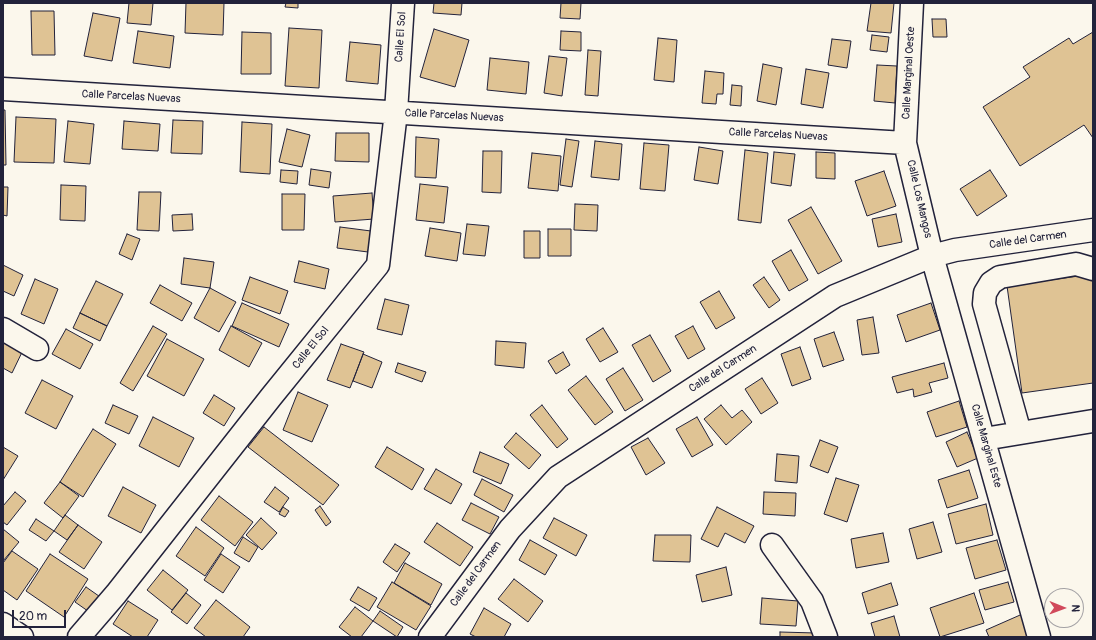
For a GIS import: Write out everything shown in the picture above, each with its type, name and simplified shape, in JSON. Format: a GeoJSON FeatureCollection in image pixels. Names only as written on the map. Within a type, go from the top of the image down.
{"type":"FeatureCollection","features":[{"type":"Feature","properties":{"kind":"street","name":"Calle El Sol"},"geometry":{"type":"LineString","coordinates":[[79,637],[116,594],[271,397],[378,265],[396,112],[404,3]]}},
{"type":"Feature","properties":{"kind":"street","name":"Calle Marginal Oeste"},"geometry":{"type":"LineString","coordinates":[[906,143],[912,3]]}},
{"type":"Feature","properties":{"kind":"street","name":"Calle Parcelas Nuevas"},"geometry":{"type":"LineString","coordinates":[[3,89],[906,143]]}},
{"type":"Feature","properties":{"kind":"street","name":"Calle Los Mangos"},"geometry":{"type":"LineString","coordinates":[[906,143],[932,256]]}},
{"type":"Feature","properties":{"kind":"street","name":"Calle del Carmen"},"geometry":{"type":"LineString","coordinates":[[430,637],[510,529],[558,477],[835,296],[932,256],[955,250],[1093,230]]}},
{"type":"Feature","properties":{"kind":"street"},"geometry":{"type":"LineString","coordinates":[[1020,241],[1027,272]]}},
{"type":"Feature","properties":{"kind":"street","name":"Calle Marginal Este"},"geometry":{"type":"LineString","coordinates":[[932,256],[1039,637]]}},
{"type":"Feature","properties":{"kind":"street"},"geometry":{"type":"LineString","coordinates":[[1020,433],[984,304],[985,292],[991,283],[1000,277],[1076,264],[1093,269]]}},
{"type":"Feature","properties":{"kind":"street"},"geometry":{"type":"LineString","coordinates":[[3,329],[37,349]]}},
{"type":"Feature","properties":{"kind":"street"},"geometry":{"type":"LineString","coordinates":[[984,439],[1093,421]]}},
{"type":"Feature","properties":{"kind":"street"},"geometry":{"type":"LineString","coordinates":[[772,545],[812,601],[826,637]]}},
{"type":"Feature","properties":{"kind":"street"},"geometry":{"type":"LineString","coordinates":[[3,624],[22,637]]}},
{"type":"Feature","properties":{"kind":"building"},"geometry":{"type":"Polygon","coordinates":[[[129,3],[153,3],[151,25],[127,23],[129,3]]]}},
{"type":"Feature","properties":{"kind":"building"},"geometry":{"type":"Polygon","coordinates":[[[186,3],[224,3],[223,35],[185,33],[186,3]]]}},
{"type":"Feature","properties":{"kind":"building"},"geometry":{"type":"Polygon","coordinates":[[[286,3],[298,3],[298,8],[285,7],[286,3]]]}},
{"type":"Feature","properties":{"kind":"building"},"geometry":{"type":"Polygon","coordinates":[[[434,3],[462,3],[461,15],[433,13],[434,3]]]}},
{"type":"Feature","properties":{"kind":"building"},"geometry":{"type":"Polygon","coordinates":[[[561,3],[581,3],[580,19],[560,18],[561,3]]]}},
{"type":"Feature","properties":{"kind":"building"},"geometry":{"type":"Polygon","coordinates":[[[871,3],[894,3],[891,33],[867,31],[871,3]]]}},
{"type":"Feature","properties":{"kind":"building"},"geometry":{"type":"Polygon","coordinates":[[[31,11],[54,11],[55,55],[32,55],[31,11]]]}},
{"type":"Feature","properties":{"kind":"building"},"geometry":{"type":"Polygon","coordinates":[[[93,13],[120,18],[112,61],[84,56],[93,13]]]}},
{"type":"Feature","properties":{"kind":"building"},"geometry":{"type":"Polygon","coordinates":[[[932,19],[946,19],[947,37],[933,37],[932,19]]]}},
{"type":"Feature","properties":{"kind":"building"},"geometry":{"type":"Polygon","coordinates":[[[289,28],[322,30],[319,88],[285,86],[289,28]]]}},
{"type":"Feature","properties":{"kind":"building"},"geometry":{"type":"Polygon","coordinates":[[[434,29],[469,40],[455,87],[420,77],[434,29]]]}},
{"type":"Feature","properties":{"kind":"building"},"geometry":{"type":"Polygon","coordinates":[[[138,31],[174,36],[170,68],[133,63],[138,31]]]}},
{"type":"Feature","properties":{"kind":"building"},"geometry":{"type":"Polygon","coordinates":[[[561,31],[581,32],[581,51],[560,50],[561,31]]]}},
{"type":"Feature","properties":{"kind":"building"},"geometry":{"type":"Polygon","coordinates":[[[242,32],[271,33],[271,74],[241,74],[242,32]]]}},
{"type":"Feature","properties":{"kind":"building"},"geometry":{"type":"Polygon","coordinates":[[[1093,32],[1093,138],[1084,125],[1020,166],[983,107],[1030,77],[1023,67],[1069,38],[1073,44],[1093,32]]]}},
{"type":"Feature","properties":{"kind":"building"},"geometry":{"type":"Polygon","coordinates":[[[872,35],[889,37],[887,52],[870,50],[872,35]]]}},
{"type":"Feature","properties":{"kind":"building"},"geometry":{"type":"Polygon","coordinates":[[[658,38],[677,40],[674,82],[654,80],[658,38]]]}},
{"type":"Feature","properties":{"kind":"building"},"geometry":{"type":"Polygon","coordinates":[[[832,39],[851,41],[847,68],[828,65],[832,39]]]}},
{"type":"Feature","properties":{"kind":"building"},"geometry":{"type":"Polygon","coordinates":[[[350,42],[381,45],[378,84],[346,81],[350,42]]]}},
{"type":"Feature","properties":{"kind":"building"},"geometry":{"type":"Polygon","coordinates":[[[588,50],[601,51],[598,96],[585,95],[588,50]]]}},
{"type":"Feature","properties":{"kind":"building"},"geometry":{"type":"Polygon","coordinates":[[[549,56],[567,58],[562,96],[544,93],[549,56]]]}},
{"type":"Feature","properties":{"kind":"building"},"geometry":{"type":"Polygon","coordinates":[[[490,58],[529,62],[526,94],[487,90],[490,58]]]}},
{"type":"Feature","properties":{"kind":"building"},"geometry":{"type":"Polygon","coordinates":[[[763,64],[782,68],[776,105],[757,101],[763,64]]]}},
{"type":"Feature","properties":{"kind":"building"},"geometry":{"type":"Polygon","coordinates":[[[877,65],[897,66],[895,103],[874,101],[877,65]]]}},
{"type":"Feature","properties":{"kind":"building"},"geometry":{"type":"Polygon","coordinates":[[[806,69],[829,73],[823,108],[801,104],[806,69]]]}},
{"type":"Feature","properties":{"kind":"building"},"geometry":{"type":"Polygon","coordinates":[[[705,71],[724,73],[723,94],[717,94],[716,104],[702,103],[705,71]]]}},
{"type":"Feature","properties":{"kind":"building"},"geometry":{"type":"Polygon","coordinates":[[[732,85],[742,86],[741,106],[730,105],[732,85]]]}},
{"type":"Feature","properties":{"kind":"building"},"geometry":{"type":"Polygon","coordinates":[[[3,110],[5,110],[6,165],[3,165],[3,110]]]}},
{"type":"Feature","properties":{"kind":"building"},"geometry":{"type":"Polygon","coordinates":[[[16,117],[56,119],[54,163],[14,162],[16,117]]]}},
{"type":"Feature","properties":{"kind":"building"},"geometry":{"type":"Polygon","coordinates":[[[173,120],[203,121],[202,154],[171,153],[173,120]]]}},
{"type":"Feature","properties":{"kind":"building"},"geometry":{"type":"Polygon","coordinates":[[[68,121],[94,124],[90,164],[64,162],[68,121]]]}},
{"type":"Feature","properties":{"kind":"building"},"geometry":{"type":"Polygon","coordinates":[[[124,121],[160,124],[158,151],[122,149],[124,121]]]}},
{"type":"Feature","properties":{"kind":"building"},"geometry":{"type":"Polygon","coordinates":[[[242,122],[272,124],[270,174],[240,172],[242,122]]]}},
{"type":"Feature","properties":{"kind":"building"},"geometry":{"type":"Polygon","coordinates":[[[287,129],[310,135],[302,167],[279,162],[287,129]]]}},
{"type":"Feature","properties":{"kind":"building"},"geometry":{"type":"Polygon","coordinates":[[[336,133],[369,133],[369,162],[335,161],[336,133]]]}},
{"type":"Feature","properties":{"kind":"building"},"geometry":{"type":"Polygon","coordinates":[[[416,137],[439,139],[436,178],[415,177],[416,137]]]}},
{"type":"Feature","properties":{"kind":"building"},"geometry":{"type":"Polygon","coordinates":[[[566,139],[579,141],[572,187],[560,185],[566,139]]]}},
{"type":"Feature","properties":{"kind":"building"},"geometry":{"type":"Polygon","coordinates":[[[595,141],[622,144],[619,180],[591,177],[595,141]]]}},
{"type":"Feature","properties":{"kind":"building"},"geometry":{"type":"Polygon","coordinates":[[[644,143],[669,145],[665,191],[640,189],[644,143]]]}},
{"type":"Feature","properties":{"kind":"building"},"geometry":{"type":"Polygon","coordinates":[[[699,147],[723,151],[718,184],[694,180],[699,147]]]}},
{"type":"Feature","properties":{"kind":"building"},"geometry":{"type":"Polygon","coordinates":[[[745,150],[768,153],[761,223],[738,220],[745,150]]]}},
{"type":"Feature","properties":{"kind":"building"},"geometry":{"type":"Polygon","coordinates":[[[483,151],[502,151],[501,193],[482,192],[483,151]]]}},
{"type":"Feature","properties":{"kind":"building"},"geometry":{"type":"Polygon","coordinates":[[[774,152],[795,154],[791,186],[771,183],[774,152]]]}},
{"type":"Feature","properties":{"kind":"building"},"geometry":{"type":"Polygon","coordinates":[[[816,152],[835,153],[835,179],[816,178],[816,152]]]}},
{"type":"Feature","properties":{"kind":"building"},"geometry":{"type":"Polygon","coordinates":[[[532,153],[561,156],[558,191],[528,188],[532,153]]]}},
{"type":"Feature","properties":{"kind":"building"},"geometry":{"type":"Polygon","coordinates":[[[311,169],[331,172],[329,188],[309,185],[311,169]]]}},
{"type":"Feature","properties":{"kind":"building"},"geometry":{"type":"Polygon","coordinates":[[[281,170],[298,171],[297,184],[280,182],[281,170]]]}},
{"type":"Feature","properties":{"kind":"building"},"geometry":{"type":"Polygon","coordinates":[[[990,170],[1007,196],[977,216],[960,189],[990,170]]]}},
{"type":"Feature","properties":{"kind":"building"},"geometry":{"type":"Polygon","coordinates":[[[884,171],[896,206],[867,216],[855,181],[884,171]]]}},
{"type":"Feature","properties":{"kind":"building"},"geometry":{"type":"Polygon","coordinates":[[[420,184],[448,187],[444,223],[416,220],[420,184]]]}},
{"type":"Feature","properties":{"kind":"building"},"geometry":{"type":"Polygon","coordinates":[[[61,185],[86,186],[85,221],[60,220],[61,185]]]}},
{"type":"Feature","properties":{"kind":"building"},"geometry":{"type":"Polygon","coordinates":[[[3,187],[8,187],[7,216],[3,215],[3,187]]]}},
{"type":"Feature","properties":{"kind":"building"},"geometry":{"type":"Polygon","coordinates":[[[139,192],[161,192],[159,231],[137,230],[139,192]]]}},
{"type":"Feature","properties":{"kind":"building"},"geometry":{"type":"Polygon","coordinates":[[[372,193],[374,219],[335,222],[333,196],[372,193]]]}},
{"type":"Feature","properties":{"kind":"building"},"geometry":{"type":"Polygon","coordinates":[[[282,194],[305,194],[304,230],[282,230],[282,194]]]}},
{"type":"Feature","properties":{"kind":"building"},"geometry":{"type":"Polygon","coordinates":[[[575,204],[598,205],[597,231],[574,230],[575,204]]]}},
{"type":"Feature","properties":{"kind":"building"},"geometry":{"type":"Polygon","coordinates":[[[811,207],[842,261],[818,274],[788,220],[811,207]]]}},
{"type":"Feature","properties":{"kind":"building"},"geometry":{"type":"Polygon","coordinates":[[[192,214],[193,230],[173,231],[172,215],[192,214]]]}},
{"type":"Feature","properties":{"kind":"building"},"geometry":{"type":"Polygon","coordinates":[[[896,214],[902,242],[878,247],[872,219],[896,214]]]}},
{"type":"Feature","properties":{"kind":"building"},"geometry":{"type":"Polygon","coordinates":[[[467,224],[489,226],[485,256],[463,254],[467,224]]]}},
{"type":"Feature","properties":{"kind":"building"},"geometry":{"type":"Polygon","coordinates":[[[340,227],[371,231],[368,252],[337,248],[340,227]]]}},
{"type":"Feature","properties":{"kind":"building"},"geometry":{"type":"Polygon","coordinates":[[[430,228],[461,233],[457,261],[425,256],[430,228]]]}},
{"type":"Feature","properties":{"kind":"building"},"geometry":{"type":"Polygon","coordinates":[[[548,229],[571,229],[571,256],[548,256],[548,229]]]}},
{"type":"Feature","properties":{"kind":"building"},"geometry":{"type":"Polygon","coordinates":[[[524,231],[540,231],[540,258],[524,258],[524,231]]]}},
{"type":"Feature","properties":{"kind":"building"},"geometry":{"type":"Polygon","coordinates":[[[127,234],[140,239],[132,260],[119,254],[127,234]]]}},
{"type":"Feature","properties":{"kind":"building"},"geometry":{"type":"Polygon","coordinates":[[[791,250],[808,280],[789,291],[772,261],[791,250]]]}},
{"type":"Feature","properties":{"kind":"building"},"geometry":{"type":"Polygon","coordinates":[[[184,258],[214,262],[210,288],[181,284],[184,258]]]}},
{"type":"Feature","properties":{"kind":"building"},"geometry":{"type":"Polygon","coordinates":[[[299,261],[329,269],[325,289],[294,282],[299,261]]]}},
{"type":"Feature","properties":{"kind":"building"},"geometry":{"type":"Polygon","coordinates":[[[3,265],[23,275],[14,296],[3,291],[3,265]]]}},
{"type":"Feature","properties":{"kind":"building"},"geometry":{"type":"Polygon","coordinates":[[[1093,274],[1093,383],[1022,393],[1007,286],[1093,274]]]}},
{"type":"Feature","properties":{"kind":"building"},"geometry":{"type":"Polygon","coordinates":[[[250,277],[288,291],[280,314],[242,300],[250,277]]]}},
{"type":"Feature","properties":{"kind":"building"},"geometry":{"type":"Polygon","coordinates":[[[764,277],[780,300],[769,308],[753,285],[764,277]]]}},
{"type":"Feature","properties":{"kind":"building"},"geometry":{"type":"Polygon","coordinates":[[[35,279],[58,289],[44,324],[21,314],[35,279]]]}},
{"type":"Feature","properties":{"kind":"building"},"geometry":{"type":"Polygon","coordinates":[[[96,281],[123,294],[107,326],[80,313],[96,281]]]}},
{"type":"Feature","properties":{"kind":"building"},"geometry":{"type":"Polygon","coordinates":[[[160,285],[192,303],[182,321],[150,303],[160,285]]]}},
{"type":"Feature","properties":{"kind":"building"},"geometry":{"type":"Polygon","coordinates":[[[210,288],[236,302],[219,332],[194,318],[210,288]]]}},
{"type":"Feature","properties":{"kind":"building"},"geometry":{"type":"Polygon","coordinates":[[[719,291],[735,318],[716,329],[700,302],[719,291]]]}},
{"type":"Feature","properties":{"kind":"building"},"geometry":{"type":"Polygon","coordinates":[[[385,299],[409,305],[402,335],[377,329],[385,299]]]}},
{"type":"Feature","properties":{"kind":"building"},"geometry":{"type":"Polygon","coordinates":[[[242,303],[289,324],[279,347],[232,326],[242,303]]]}},
{"type":"Feature","properties":{"kind":"building"},"geometry":{"type":"Polygon","coordinates":[[[931,303],[940,330],[906,342],[897,315],[931,303]]]}},
{"type":"Feature","properties":{"kind":"building"},"geometry":{"type":"Polygon","coordinates":[[[80,313],[107,326],[100,341],[73,328],[80,313]]]}},
{"type":"Feature","properties":{"kind":"building"},"geometry":{"type":"Polygon","coordinates":[[[873,317],[879,353],[862,355],[857,320],[873,317]]]}},
{"type":"Feature","properties":{"kind":"building"},"geometry":{"type":"Polygon","coordinates":[[[153,326],[167,334],[133,391],[120,383],[153,326]]]}},
{"type":"Feature","properties":{"kind":"building"},"geometry":{"type":"Polygon","coordinates":[[[231,326],[262,343],[249,367],[219,350],[231,326]]]}},
{"type":"Feature","properties":{"kind":"building"},"geometry":{"type":"Polygon","coordinates":[[[693,326],[705,349],[688,359],[675,336],[693,326]]]}},
{"type":"Feature","properties":{"kind":"building"},"geometry":{"type":"Polygon","coordinates":[[[603,328],[618,352],[600,362],[586,339],[603,328]]]}},
{"type":"Feature","properties":{"kind":"building"},"geometry":{"type":"Polygon","coordinates":[[[66,329],[93,344],[80,369],[52,354],[66,329]]]}},
{"type":"Feature","properties":{"kind":"building"},"geometry":{"type":"Polygon","coordinates":[[[834,332],[844,360],[823,367],[814,339],[834,332]]]}},
{"type":"Feature","properties":{"kind":"building"},"geometry":{"type":"Polygon","coordinates":[[[3,335],[25,346],[12,373],[3,368],[3,335]]]}},
{"type":"Feature","properties":{"kind":"building"},"geometry":{"type":"Polygon","coordinates":[[[650,335],[671,371],[653,382],[632,345],[650,335]]]}},
{"type":"Feature","properties":{"kind":"building"},"geometry":{"type":"Polygon","coordinates":[[[167,339],[204,359],[184,396],[147,376],[167,339]]]}},
{"type":"Feature","properties":{"kind":"building"},"geometry":{"type":"Polygon","coordinates":[[[496,341],[526,343],[524,368],[495,365],[496,341]]]}},
{"type":"Feature","properties":{"kind":"building"},"geometry":{"type":"Polygon","coordinates":[[[341,344],[364,352],[350,388],[327,380],[341,344]]]}},
{"type":"Feature","properties":{"kind":"building"},"geometry":{"type":"Polygon","coordinates":[[[800,347],[811,379],[792,386],[781,354],[800,347]]]}},
{"type":"Feature","properties":{"kind":"building"},"geometry":{"type":"Polygon","coordinates":[[[563,352],[570,365],[556,374],[548,361],[563,352]]]}},
{"type":"Feature","properties":{"kind":"building"},"geometry":{"type":"Polygon","coordinates":[[[363,354],[382,362],[372,388],[353,381],[363,354]]]}},
{"type":"Feature","properties":{"kind":"building"},"geometry":{"type":"Polygon","coordinates":[[[398,363],[426,372],[422,382],[395,372],[398,363]]]}},
{"type":"Feature","properties":{"kind":"building"},"geometry":{"type":"Polygon","coordinates":[[[944,363],[948,378],[929,383],[932,392],[914,397],[913,389],[897,393],[892,377],[944,363]]]}},
{"type":"Feature","properties":{"kind":"building"},"geometry":{"type":"Polygon","coordinates":[[[623,368],[643,400],[625,411],[606,379],[623,368]]]}},
{"type":"Feature","properties":{"kind":"building"},"geometry":{"type":"Polygon","coordinates":[[[586,376],[613,412],[595,425],[568,390],[586,376]]]}},
{"type":"Feature","properties":{"kind":"building"},"geometry":{"type":"Polygon","coordinates":[[[762,378],[778,403],[761,414],[745,389],[762,378]]]}},
{"type":"Feature","properties":{"kind":"building"},"geometry":{"type":"Polygon","coordinates":[[[42,380],[73,396],[56,429],[25,413],[42,380]]]}},
{"type":"Feature","properties":{"kind":"building"},"geometry":{"type":"Polygon","coordinates":[[[298,392],[328,405],[312,442],[283,430],[298,392]]]}},
{"type":"Feature","properties":{"kind":"building"},"geometry":{"type":"Polygon","coordinates":[[[214,395],[235,408],[224,426],[203,413],[214,395]]]}},
{"type":"Feature","properties":{"kind":"building"},"geometry":{"type":"Polygon","coordinates":[[[959,401],[967,427],[936,437],[927,412],[959,401]]]}},
{"type":"Feature","properties":{"kind":"building"},"geometry":{"type":"Polygon","coordinates":[[[113,405],[138,416],[129,434],[105,423],[113,405]]]}},
{"type":"Feature","properties":{"kind":"building"},"geometry":{"type":"Polygon","coordinates":[[[542,405],[568,439],[557,448],[530,415],[542,405]]]}},
{"type":"Feature","properties":{"kind":"building"},"geometry":{"type":"Polygon","coordinates":[[[721,405],[732,418],[742,410],[752,422],[726,445],[704,419],[721,405]]]}},
{"type":"Feature","properties":{"kind":"building"},"geometry":{"type":"Polygon","coordinates":[[[153,417],[194,438],[179,467],[139,446],[153,417]]]}},
{"type":"Feature","properties":{"kind":"building"},"geometry":{"type":"Polygon","coordinates":[[[697,417],[713,445],[692,457],[676,429],[697,417]]]}},
{"type":"Feature","properties":{"kind":"building"},"geometry":{"type":"Polygon","coordinates":[[[264,427],[339,485],[323,505],[248,447],[264,427]]]}},
{"type":"Feature","properties":{"kind":"building"},"geometry":{"type":"Polygon","coordinates":[[[93,429],[116,444],[83,497],[60,482],[93,429]]]}},
{"type":"Feature","properties":{"kind":"building"},"geometry":{"type":"Polygon","coordinates":[[[967,432],[978,458],[957,467],[946,442],[967,432]]]}},
{"type":"Feature","properties":{"kind":"building"},"geometry":{"type":"Polygon","coordinates":[[[516,433],[541,455],[529,469],[504,447],[516,433]]]}},
{"type":"Feature","properties":{"kind":"building"},"geometry":{"type":"Polygon","coordinates":[[[648,438],[665,463],[646,475],[631,447],[648,438]]]}},
{"type":"Feature","properties":{"kind":"building"},"geometry":{"type":"Polygon","coordinates":[[[820,440],[838,447],[828,473],[810,466],[820,440]]]}},
{"type":"Feature","properties":{"kind":"building"},"geometry":{"type":"Polygon","coordinates":[[[3,447],[18,456],[3,480],[3,447]]]}},
{"type":"Feature","properties":{"kind":"building"},"geometry":{"type":"Polygon","coordinates":[[[387,447],[424,469],[412,490],[375,467],[387,447]]]}},
{"type":"Feature","properties":{"kind":"building"},"geometry":{"type":"Polygon","coordinates":[[[480,452],[509,464],[501,484],[473,472],[480,452]]]}},
{"type":"Feature","properties":{"kind":"building"},"geometry":{"type":"Polygon","coordinates":[[[777,454],[799,456],[797,483],[775,481],[777,454]]]}},
{"type":"Feature","properties":{"kind":"building"},"geometry":{"type":"Polygon","coordinates":[[[436,469],[462,484],[451,504],[424,489],[436,469]]]}},
{"type":"Feature","properties":{"kind":"building"},"geometry":{"type":"Polygon","coordinates":[[[969,470],[978,498],[947,508],[938,480],[969,470]]]}},
{"type":"Feature","properties":{"kind":"building"},"geometry":{"type":"Polygon","coordinates":[[[836,478],[859,485],[847,522],[824,514],[836,478]]]}},
{"type":"Feature","properties":{"kind":"building"},"geometry":{"type":"Polygon","coordinates":[[[482,479],[513,495],[504,512],[474,495],[482,479]]]}},
{"type":"Feature","properties":{"kind":"building"},"geometry":{"type":"Polygon","coordinates":[[[60,482],[79,496],[63,518],[44,503],[60,482]]]}},
{"type":"Feature","properties":{"kind":"building"},"geometry":{"type":"Polygon","coordinates":[[[123,487],[156,505],[141,533],[108,516],[123,487]]]}},
{"type":"Feature","properties":{"kind":"building"},"geometry":{"type":"Polygon","coordinates":[[[275,487],[289,498],[279,512],[264,502],[275,487]]]}},
{"type":"Feature","properties":{"kind":"building"},"geometry":{"type":"Polygon","coordinates":[[[15,492],[26,501],[7,525],[3,522],[3,506],[15,492]]]}},
{"type":"Feature","properties":{"kind":"building"},"geometry":{"type":"Polygon","coordinates":[[[764,492],[796,493],[795,516],[763,514],[764,492]]]}},
{"type":"Feature","properties":{"kind":"building"},"geometry":{"type":"Polygon","coordinates":[[[219,496],[253,522],[235,546],[201,520],[219,496]]]}},
{"type":"Feature","properties":{"kind":"building"},"geometry":{"type":"Polygon","coordinates":[[[471,503],[499,517],[490,534],[462,520],[471,503]]]}},
{"type":"Feature","properties":{"kind":"building"},"geometry":{"type":"Polygon","coordinates":[[[986,504],[993,535],[956,544],[948,514],[986,504]]]}},
{"type":"Feature","properties":{"kind":"building"},"geometry":{"type":"Polygon","coordinates":[[[320,506],[331,522],[326,526],[315,510],[320,506]]]}},
{"type":"Feature","properties":{"kind":"building"},"geometry":{"type":"Polygon","coordinates":[[[283,507],[289,511],[285,517],[279,514],[283,507]]]}},
{"type":"Feature","properties":{"kind":"building"},"geometry":{"type":"Polygon","coordinates":[[[717,507],[754,526],[745,543],[725,533],[718,547],[701,539],[717,507]]]}},
{"type":"Feature","properties":{"kind":"building"},"geometry":{"type":"Polygon","coordinates":[[[65,515],[78,525],[67,540],[54,531],[65,515]]]}},
{"type":"Feature","properties":{"kind":"building"},"geometry":{"type":"Polygon","coordinates":[[[261,518],[277,533],[262,550],[246,535],[261,518]]]}},
{"type":"Feature","properties":{"kind":"building"},"geometry":{"type":"Polygon","coordinates":[[[554,518],[587,535],[576,556],[543,538],[554,518]]]}},
{"type":"Feature","properties":{"kind":"building"},"geometry":{"type":"Polygon","coordinates":[[[36,519],[54,531],[46,541],[29,530],[36,519]]]}},
{"type":"Feature","properties":{"kind":"building"},"geometry":{"type":"Polygon","coordinates":[[[933,522],[942,552],[917,559],[909,529],[933,522]]]}},
{"type":"Feature","properties":{"kind":"building"},"geometry":{"type":"Polygon","coordinates":[[[437,523],[473,547],[460,566],[424,542],[437,523]]]}},
{"type":"Feature","properties":{"kind":"building"},"geometry":{"type":"Polygon","coordinates":[[[78,525],[102,542],[84,569],[59,552],[78,525]]]}},
{"type":"Feature","properties":{"kind":"building"},"geometry":{"type":"Polygon","coordinates":[[[196,527],[224,548],[205,576],[176,556],[196,527]]]}},
{"type":"Feature","properties":{"kind":"building"},"geometry":{"type":"Polygon","coordinates":[[[3,529],[19,542],[3,561],[3,529]]]}},
{"type":"Feature","properties":{"kind":"building"},"geometry":{"type":"Polygon","coordinates":[[[883,533],[889,562],[856,568],[851,539],[883,533]]]}},
{"type":"Feature","properties":{"kind":"building"},"geometry":{"type":"Polygon","coordinates":[[[655,535],[691,535],[690,562],[653,561],[655,535]]]}},
{"type":"Feature","properties":{"kind":"building"},"geometry":{"type":"Polygon","coordinates":[[[243,537],[258,547],[249,562],[234,553],[243,537]]]}},
{"type":"Feature","properties":{"kind":"building"},"geometry":{"type":"Polygon","coordinates":[[[530,540],[557,555],[545,575],[519,560],[530,540]]]}},
{"type":"Feature","properties":{"kind":"building"},"geometry":{"type":"Polygon","coordinates":[[[997,540],[1006,570],[975,579],[966,548],[997,540]]]}},
{"type":"Feature","properties":{"kind":"building"},"geometry":{"type":"Polygon","coordinates":[[[395,544],[410,553],[397,572],[383,562],[395,544]]]}},
{"type":"Feature","properties":{"kind":"building"},"geometry":{"type":"Polygon","coordinates":[[[12,551],[38,569],[17,600],[3,590],[3,563],[12,551]]]}},
{"type":"Feature","properties":{"kind":"building"},"geometry":{"type":"Polygon","coordinates":[[[50,554],[88,579],[64,617],[26,591],[50,554]]]}},
{"type":"Feature","properties":{"kind":"building"},"geometry":{"type":"Polygon","coordinates":[[[221,554],[240,567],[223,593],[204,580],[221,554]]]}},
{"type":"Feature","properties":{"kind":"building"},"geometry":{"type":"Polygon","coordinates":[[[405,563],[442,584],[431,605],[394,583],[405,563]]]}},
{"type":"Feature","properties":{"kind":"building"},"geometry":{"type":"Polygon","coordinates":[[[726,567],[732,595],[702,602],[696,575],[726,567]]]}},
{"type":"Feature","properties":{"kind":"building"},"geometry":{"type":"Polygon","coordinates":[[[163,570],[188,590],[172,610],[147,590],[163,570]]]}},
{"type":"Feature","properties":{"kind":"building"},"geometry":{"type":"Polygon","coordinates":[[[514,579],[543,601],[528,622],[498,599],[514,579]]]}},
{"type":"Feature","properties":{"kind":"building"},"geometry":{"type":"Polygon","coordinates":[[[392,582],[431,606],[416,630],[377,607],[392,582]]]}},
{"type":"Feature","properties":{"kind":"building"},"geometry":{"type":"Polygon","coordinates":[[[1008,582],[1014,602],[985,610],[979,590],[1008,582]]]}},
{"type":"Feature","properties":{"kind":"building"},"geometry":{"type":"Polygon","coordinates":[[[891,583],[898,605],[868,614],[862,593],[891,583]]]}},
{"type":"Feature","properties":{"kind":"building"},"geometry":{"type":"Polygon","coordinates":[[[86,587],[106,601],[95,616],[75,602],[86,587]]]}},
{"type":"Feature","properties":{"kind":"building"},"geometry":{"type":"Polygon","coordinates":[[[358,587],[377,598],[369,611],[350,600],[358,587]]]}},
{"type":"Feature","properties":{"kind":"building"},"geometry":{"type":"Polygon","coordinates":[[[186,593],[201,605],[187,624],[171,612],[186,593]]]}},
{"type":"Feature","properties":{"kind":"building"},"geometry":{"type":"Polygon","coordinates":[[[974,593],[984,623],[940,637],[930,608],[974,593]]]}},
{"type":"Feature","properties":{"kind":"building"},"geometry":{"type":"Polygon","coordinates":[[[762,598],[798,601],[796,626],[760,624],[762,598]]]}},
{"type":"Feature","properties":{"kind":"building"},"geometry":{"type":"Polygon","coordinates":[[[216,600],[250,627],[243,637],[206,637],[194,628],[216,600]]]}},
{"type":"Feature","properties":{"kind":"building"},"geometry":{"type":"Polygon","coordinates":[[[128,601],[158,620],[147,637],[133,637],[113,624],[128,601]]]}},
{"type":"Feature","properties":{"kind":"building"},"geometry":{"type":"Polygon","coordinates":[[[355,607],[373,621],[361,637],[352,637],[339,627],[355,607]]]}},
{"type":"Feature","properties":{"kind":"building"},"geometry":{"type":"Polygon","coordinates":[[[484,608],[511,624],[504,637],[476,637],[470,634],[484,608]]]}},
{"type":"Feature","properties":{"kind":"building"},"geometry":{"type":"Polygon","coordinates":[[[380,611],[403,627],[397,637],[373,621],[380,611]]]}},
{"type":"Feature","properties":{"kind":"building"},"geometry":{"type":"Polygon","coordinates":[[[1027,612],[1033,637],[989,637],[986,630],[1027,612]]]}},
{"type":"Feature","properties":{"kind":"building"},"geometry":{"type":"Polygon","coordinates":[[[894,616],[900,637],[875,637],[871,623],[894,616]]]}},
{"type":"Feature","properties":{"kind":"building"},"geometry":{"type":"Polygon","coordinates":[[[780,632],[816,633],[816,637],[780,637],[780,632]]]}}]}
